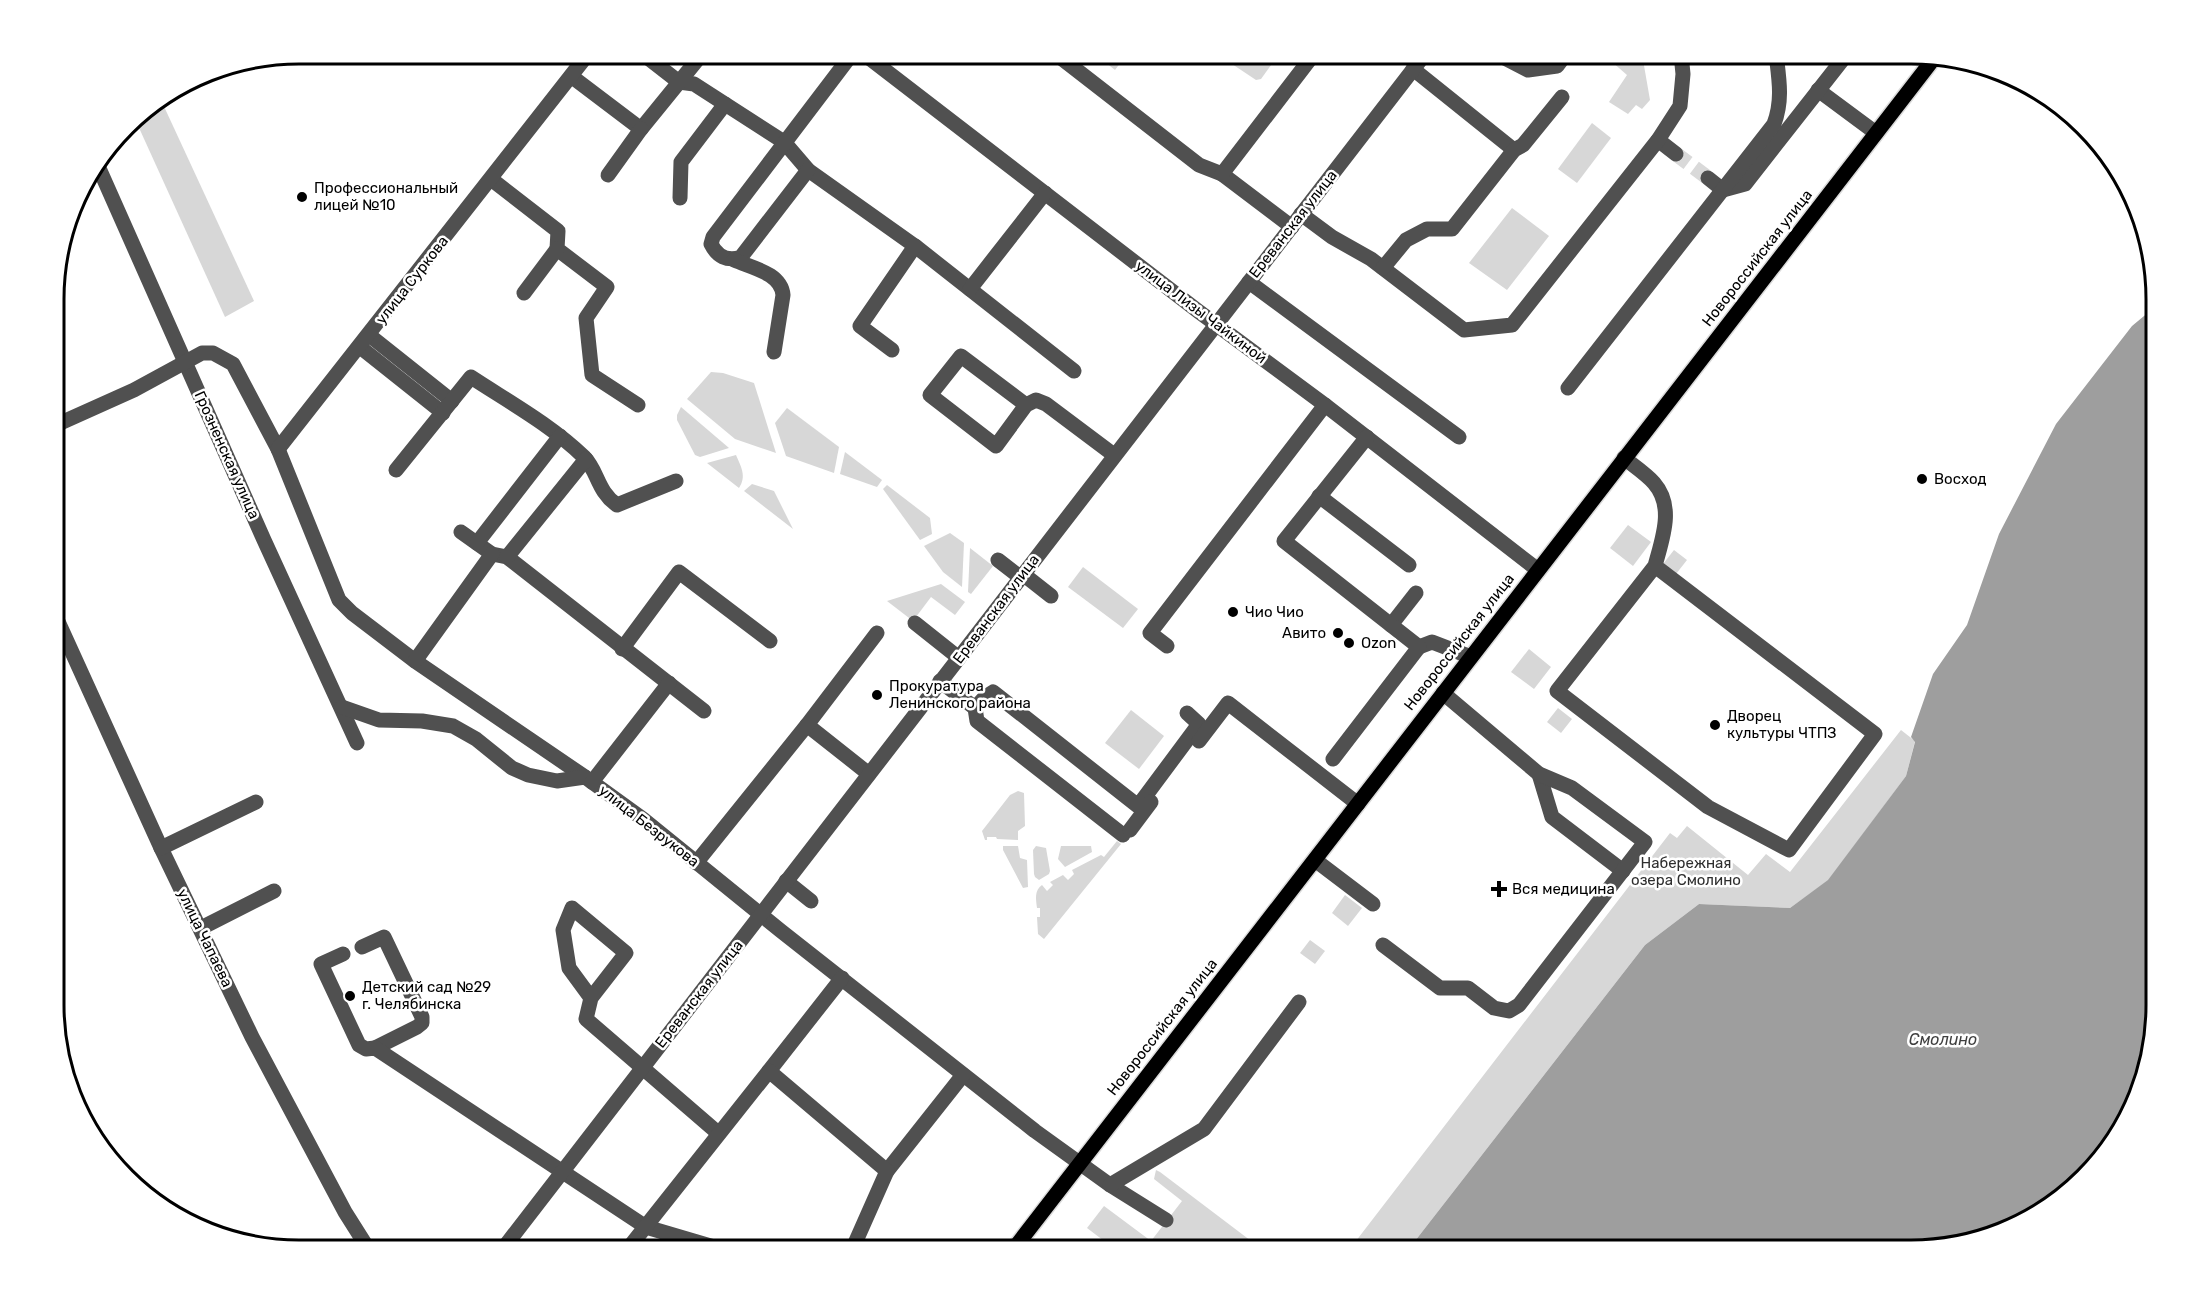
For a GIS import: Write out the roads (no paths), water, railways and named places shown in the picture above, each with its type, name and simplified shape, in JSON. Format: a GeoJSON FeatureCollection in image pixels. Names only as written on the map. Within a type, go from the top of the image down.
{"type":"FeatureCollection","features":[{"type":"Feature","properties":{"kind":"main road","name":"Новороссийская улица"},"geometry":{"type":"LineString","coordinates":[[1021,1240],[1929,65]]}},
{"type":"Feature","properties":{"kind":"street","name":"улица Суркова"},"geometry":{"type":"LineString","coordinates":[[279,449],[580,64]]}},
{"type":"Feature","properties":{"kind":"street"},"geometry":{"type":"LineString","coordinates":[[656,64],[679,82],[694,84],[783,142],[808,170],[915,246],[1074,371]]}},
{"type":"Feature","properties":{"kind":"street"},"geometry":{"type":"LineString","coordinates":[[608,175],[641,129],[694,64]]}},
{"type":"Feature","properties":{"kind":"street"},"geometry":{"type":"LineString","coordinates":[[774,352],[782,286],[776,278],[734,260],[725,259],[714,250],[711,244],[713,237],[783,142],[844,64]]}},
{"type":"Feature","properties":{"kind":"street","name":"улица Лизы Чайкиной"},"geometry":{"type":"LineString","coordinates":[[877,64],[1538,570]]}},
{"type":"Feature","properties":{"kind":"street"},"geometry":{"type":"LineString","coordinates":[[1069,64],[1198,165],[1222,174],[1296,220],[1332,237],[1383,268],[1464,330],[1512,325],[1658,140],[1680,106],[1682,64]]}},
{"type":"Feature","properties":{"kind":"street"},"geometry":{"type":"LineString","coordinates":[[1222,174],[1306,64]]}},
{"type":"Feature","properties":{"kind":"street","name":"Ереванская улица"},"geometry":{"type":"LineString","coordinates":[[510,1240],[1417,64]]}},
{"type":"Feature","properties":{"kind":"street"},"geometry":{"type":"LineString","coordinates":[[1517,64],[1528,70],[1558,64]]}},
{"type":"Feature","properties":{"kind":"street"},"geometry":{"type":"LineString","coordinates":[[1568,388],[1774,124],[1781,94],[1777,64]]}},
{"type":"Feature","properties":{"kind":"street"},"geometry":{"type":"LineString","coordinates":[[1723,190],[1744,184],[1839,64]]}},
{"type":"Feature","properties":{"kind":"street"},"geometry":{"type":"LineString","coordinates":[[1413,69],[1514,150]]}},
{"type":"Feature","properties":{"kind":"street"},"geometry":{"type":"LineString","coordinates":[[571,76],[641,129]]}},
{"type":"Feature","properties":{"kind":"street"},"geometry":{"type":"LineString","coordinates":[[1818,90],[1876,134]]}},
{"type":"Feature","properties":{"kind":"street"},"geometry":{"type":"LineString","coordinates":[[1383,268],[1406,240],[1427,229],[1452,229],[1514,150],[1523,145],[1562,97]]}},
{"type":"Feature","properties":{"kind":"street"},"geometry":{"type":"LineString","coordinates":[[680,198],[681,162],[725,104]]}},
{"type":"Feature","properties":{"kind":"street"},"geometry":{"type":"LineString","coordinates":[[1658,140],[1676,154]]}},
{"type":"Feature","properties":{"kind":"street"},"geometry":{"type":"LineString","coordinates":[[734,260],[741,257],[808,170]]}},
{"type":"Feature","properties":{"kind":"street","name":"Грозненская улица"},"geometry":{"type":"LineString","coordinates":[[101,173],[357,743]]}},
{"type":"Feature","properties":{"kind":"street"},"geometry":{"type":"LineString","coordinates":[[1708,178],[1723,190]]}},
{"type":"Feature","properties":{"kind":"street"},"geometry":{"type":"LineString","coordinates":[[491,179],[558,231],[557,249],[524,293]]}},
{"type":"Feature","properties":{"kind":"street"},"geometry":{"type":"LineString","coordinates":[[970,289],[1045,193]]}},
{"type":"Feature","properties":{"kind":"street"},"geometry":{"type":"LineString","coordinates":[[892,350],[860,326],[915,246]]}},
{"type":"Feature","properties":{"kind":"street"},"geometry":{"type":"LineString","coordinates":[[557,249],[608,287],[586,318],[592,375],[638,405]]}},
{"type":"Feature","properties":{"kind":"street"},"geometry":{"type":"LineString","coordinates":[[1249,282],[1459,437]]}},
{"type":"Feature","properties":{"kind":"street"},"geometry":{"type":"LineString","coordinates":[[364,341],[447,407]]}},
{"type":"Feature","properties":{"kind":"street","name":"улица Безрукова"},"geometry":{"type":"LineString","coordinates":[[64,421],[134,390],[202,353],[213,353],[233,364],[279,449],[339,600],[352,613],[415,661],[588,779],[963,1075],[1110,1185],[1166,1220]]}},
{"type":"Feature","properties":{"kind":"street"},"geometry":{"type":"LineString","coordinates":[[1026,405],[961,356],[930,395],[996,446],[1026,405],[1036,400],[1046,404],[1114,455]]}},
{"type":"Feature","properties":{"kind":"street"},"geometry":{"type":"LineString","coordinates":[[396,470],[471,377],[560,436],[586,459],[606,498],[617,505],[676,482]]}},
{"type":"Feature","properties":{"kind":"street"},"geometry":{"type":"LineString","coordinates":[[1167,646],[1150,633],[1325,405]]}},
{"type":"Feature","properties":{"kind":"street"},"geometry":{"type":"LineString","coordinates":[[477,543],[560,436]]}},
{"type":"Feature","properties":{"kind":"street"},"geometry":{"type":"LineString","coordinates":[[1367,437],[1284,541],[1419,647]]}},
{"type":"Feature","properties":{"kind":"street"},"geometry":{"type":"LineString","coordinates":[[1624,458],[1655,484],[1666,507],[1665,526],[1655,566],[1557,691],[1708,807],[1789,850],[1875,734],[1655,566]]}},
{"type":"Feature","properties":{"kind":"street"},"geometry":{"type":"LineString","coordinates":[[415,661],[500,556],[586,459]]}},
{"type":"Feature","properties":{"kind":"street"},"geometry":{"type":"LineString","coordinates":[[1319,496],[1409,566]]}},
{"type":"Feature","properties":{"kind":"street"},"geometry":{"type":"LineString","coordinates":[[461,532],[500,556],[704,711]]}},
{"type":"Feature","properties":{"kind":"street"},"geometry":{"type":"LineString","coordinates":[[998,560],[1051,596]]}},
{"type":"Feature","properties":{"kind":"street"},"geometry":{"type":"LineString","coordinates":[[622,649],[679,572],[770,641]]}},
{"type":"Feature","properties":{"kind":"street"},"geometry":{"type":"LineString","coordinates":[[1391,625],[1416,593]]}},
{"type":"Feature","properties":{"kind":"street"},"geometry":{"type":"LineString","coordinates":[[915,623],[958,658]]}},
{"type":"Feature","properties":{"kind":"street"},"geometry":{"type":"LineString","coordinates":[[696,862],[807,725],[877,633]]}},
{"type":"Feature","properties":{"kind":"street","name":"улица Чапаева"},"geometry":{"type":"LineString","coordinates":[[64,636],[161,848],[263,1058],[345,1212],[363,1240]]}},
{"type":"Feature","properties":{"kind":"street"},"geometry":{"type":"LineString","coordinates":[[1333,759],[1419,647],[1432,642],[1471,657]]}},
{"type":"Feature","properties":{"kind":"street"},"geometry":{"type":"LineString","coordinates":[[940,681],[975,708],[977,721],[1126,832],[1228,703],[1358,804]]}},
{"type":"Feature","properties":{"kind":"street"},"geometry":{"type":"LineString","coordinates":[[342,707],[379,720],[422,721],[453,726],[476,739],[512,768],[528,775],[557,781],[588,779],[669,683]]}},
{"type":"Feature","properties":{"kind":"street"},"geometry":{"type":"LineString","coordinates":[[975,708],[993,692],[1138,807],[1199,724],[1187,713]]}},
{"type":"Feature","properties":{"kind":"street"},"geometry":{"type":"LineString","coordinates":[[1383,945],[1440,988],[1468,988],[1494,1008],[1509,1011],[1519,1005],[1645,842],[1572,788],[1539,774],[1443,693]]}},
{"type":"Feature","properties":{"kind":"street"},"geometry":{"type":"LineString","coordinates":[[807,725],[869,774]]}},
{"type":"Feature","properties":{"kind":"street"},"geometry":{"type":"LineString","coordinates":[[1539,774],[1552,817],[1623,871]]}},
{"type":"Feature","properties":{"kind":"street"},"geometry":{"type":"LineString","coordinates":[[161,848],[256,802]]}},
{"type":"Feature","properties":{"kind":"street"},"geometry":{"type":"LineString","coordinates":[[1315,860],[1373,904]]}},
{"type":"Feature","properties":{"kind":"street"},"geometry":{"type":"LineString","coordinates":[[786,881],[811,901]]}},
{"type":"Feature","properties":{"kind":"street"},"geometry":{"type":"LineString","coordinates":[[201,928],[274,891]]}},
{"type":"Feature","properties":{"kind":"street"},"geometry":{"type":"LineString","coordinates":[[591,998],[569,968],[563,930],[572,908],[626,954],[591,998],[586,1019],[718,1133]]}},
{"type":"Feature","properties":{"kind":"street"},"geometry":{"type":"LineString","coordinates":[[343,954],[321,964],[359,1045],[366,1049],[375,1048],[417,1027],[422,1023],[422,1017],[384,937],[362,947]]}},
{"type":"Feature","properties":{"kind":"street"},"geometry":{"type":"LineString","coordinates":[[635,1240],[842,978]]}},
{"type":"Feature","properties":{"kind":"street"},"geometry":{"type":"LineString","coordinates":[[1110,1185],[1204,1129],[1299,1002]]}},
{"type":"Feature","properties":{"kind":"street"},"geometry":{"type":"LineString","coordinates":[[375,1048],[646,1227],[690,1240]]}},
{"type":"Feature","properties":{"kind":"street"},"geometry":{"type":"LineString","coordinates":[[769,1071],[887,1171]]}},
{"type":"Feature","properties":{"kind":"street"},"geometry":{"type":"LineString","coordinates":[[856,1240],[887,1171],[963,1075]]}},
{"type":"Feature","properties":{"kind":"water","name":"Смолино"},"geometry":{"type":"Polygon","coordinates":[[[2146,314],[2146,1020],[2142,1050],[2129,1094],[2098,1148],[2078,1171],[2042,1200],[2001,1222],[1957,1235],[1912,1240],[1416,1240],[1645,945],[1699,904],[1790,908],[1828,880],[1906,776],[1915,742],[1911,737],[1933,674],[1967,625],[1999,534],[2056,424],[2132,326],[2146,314]]]}},
{"type":"Feature","properties":{"kind":"tunnel"},"geometry":{"type":"LineString","coordinates":[[1676,154],[1708,178]]}},
{"type":"Feature","properties":{"kind":"place","name":"Профессиональный лицей №10"},"geometry":{"type":"Point","coordinates":[302,197]}},
{"type":"Feature","properties":{"kind":"place","name":"Восход"},"geometry":{"type":"Point","coordinates":[1922,479]}},
{"type":"Feature","properties":{"kind":"place","name":"Чио Чио"},"geometry":{"type":"Point","coordinates":[1233,612]}},
{"type":"Feature","properties":{"kind":"place","name":"Авито"},"geometry":{"type":"Point","coordinates":[1338,633]}},
{"type":"Feature","properties":{"kind":"place","name":"Ozon"},"geometry":{"type":"Point","coordinates":[1349,643]}},
{"type":"Feature","properties":{"kind":"place","name":"Прокуратура Ленинского района"},"geometry":{"type":"Point","coordinates":[877,695]}},
{"type":"Feature","properties":{"kind":"place","name":"Дворец культуры ЧТПЗ"},"geometry":{"type":"Point","coordinates":[1715,725]}},
{"type":"Feature","properties":{"kind":"place","name":"Вся медицина"},"geometry":{"type":"Point","coordinates":[1499,889]}},
{"type":"Feature","properties":{"kind":"place","name":"Детский сад №29 г. Челябинска"},"geometry":{"type":"Point","coordinates":[350,996]}},
{"type":"Feature","properties":{"kind":"park label","name":"Набережная озера Смолино"},"geometry":{"type":"Point","coordinates":[1686,872]}}]}
